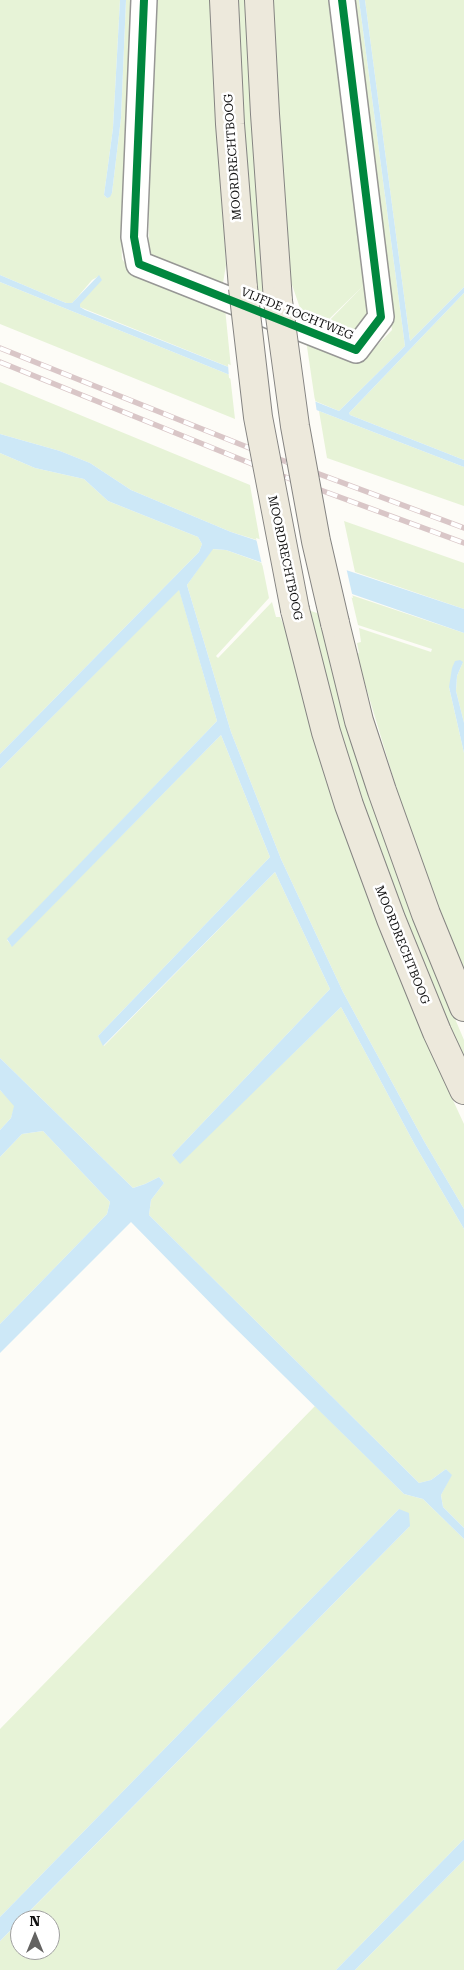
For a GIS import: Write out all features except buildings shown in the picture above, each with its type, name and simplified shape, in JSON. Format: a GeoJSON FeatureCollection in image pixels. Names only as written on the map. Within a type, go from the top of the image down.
{"type":"FeatureCollection","features":[{"type":"Feature","properties":{"kind":"main road","name":"MOORDRECHTBOOG"},"geometry":{"type":"LineString","coordinates":[[224,0],[230,124],[243,288],[258,417],[295,610],[326,732],[349,805],[391,919],[437,1032],[464,1090]]}},
{"type":"Feature","properties":{"kind":"main road"},"geometry":{"type":"LineString","coordinates":[[259,0],[278,301],[295,426],[316,541],[359,721],[426,914],[464,1007]]}},
{"type":"Feature","properties":{"kind":"street","name":"VIJFDE TOCHTWEG"},"geometry":{"type":"LineString","coordinates":[[144,0],[134,237],[139,264],[356,350],[382,317],[342,0]]}},
{"type":"Feature","properties":{"kind":"green space"},"geometry":{"type":"Polygon","coordinates":[[[0,0],[120,0],[113,128],[104,195],[107,198],[112,193],[121,118],[126,0],[136,0],[131,115],[123,184],[122,259],[130,270],[225,308],[231,368],[80,307],[80,303],[99,276],[92,280],[72,303],[66,303],[0,275],[0,0]]]}},
{"type":"Feature","properties":{"kind":"green space"},"geometry":{"type":"Polygon","coordinates":[[[153,0],[211,0],[226,265],[222,289],[151,256],[149,251],[148,152],[153,0]]]}},
{"type":"Feature","properties":{"kind":"green space"},"geometry":{"type":"Polygon","coordinates":[[[237,0],[246,0],[266,296],[256,292],[244,133],[237,0]]]}},
{"type":"Feature","properties":{"kind":"green space"},"geometry":{"type":"Polygon","coordinates":[[[272,0],[332,0],[373,307],[348,338],[303,316],[326,324],[364,285],[326,322],[305,314],[300,308],[290,279],[272,0]]]}},
{"type":"Feature","properties":{"kind":"green space"},"geometry":{"type":"Polygon","coordinates":[[[349,0],[359,0],[405,346],[339,411],[315,401],[306,340],[362,361],[392,330],[349,0]]]}},
{"type":"Feature","properties":{"kind":"green space"},"geometry":{"type":"Polygon","coordinates":[[[365,0],[464,0],[464,287],[410,341],[365,0]]]}},
{"type":"Feature","properties":{"kind":"green space"},"geometry":{"type":"Polygon","coordinates":[[[0,282],[230,375],[235,419],[0,324],[0,282]]]}},
{"type":"Feature","properties":{"kind":"green space"},"geometry":{"type":"Polygon","coordinates":[[[464,293],[464,460],[349,413],[464,293]]]}},
{"type":"Feature","properties":{"kind":"green space"},"geometry":{"type":"Polygon","coordinates":[[[0,382],[250,485],[260,541],[231,532],[131,490],[90,463],[60,451],[0,434],[0,382]]]}},
{"type":"Feature","properties":{"kind":"green space"},"geometry":{"type":"Polygon","coordinates":[[[319,411],[464,467],[464,506],[327,458],[319,411]]]}},
{"type":"Feature","properties":{"kind":"green space"},"geometry":{"type":"Polygon","coordinates":[[[0,453],[35,468],[84,479],[108,501],[198,537],[202,544],[199,552],[0,754],[0,453]]]}},
{"type":"Feature","properties":{"kind":"green space"},"geometry":{"type":"Polygon","coordinates":[[[344,521],[464,563],[464,609],[355,572],[344,521]]]}},
{"type":"Feature","properties":{"kind":"green space"},"geometry":{"type":"Polygon","coordinates":[[[212,549],[226,550],[262,563],[269,598],[216,656],[218,658],[272,602],[276,617],[280,617],[287,632],[351,849],[388,949],[464,1124],[464,1209],[424,1141],[343,992],[281,859],[231,732],[187,585],[212,549]]]}},
{"type":"Feature","properties":{"kind":"green space"},"geometry":{"type":"Polygon","coordinates":[[[179,589],[217,721],[7,940],[12,946],[221,735],[270,857],[98,1036],[104,1046],[275,872],[330,989],[172,1155],[180,1163],[341,1007],[415,1145],[464,1229],[464,1528],[443,1507],[441,1495],[451,1475],[446,1469],[431,1480],[419,1483],[149,1215],[151,1200],[164,1183],[159,1177],[133,1188],[0,1058],[0,769],[179,589]]]}},
{"type":"Feature","properties":{"kind":"green space"},"geometry":{"type":"Polygon","coordinates":[[[351,595],[464,633],[464,723],[456,691],[457,676],[463,662],[449,687],[464,753],[464,972],[448,936],[403,810],[356,654],[359,653],[357,643],[361,642],[359,628],[431,652],[432,649],[358,625],[351,595]]]}},
{"type":"Feature","properties":{"kind":"green space"},"geometry":{"type":"Polygon","coordinates":[[[308,610],[320,614],[381,827],[422,941],[464,1040],[464,1064],[414,946],[373,833],[338,723],[308,610]]]}},
{"type":"Feature","properties":{"kind":"green space"},"geometry":{"type":"Polygon","coordinates":[[[0,1090],[15,1105],[11,1118],[0,1130],[0,1090]]]}},
{"type":"Feature","properties":{"kind":"green space"},"geometry":{"type":"Polygon","coordinates":[[[43,1131],[110,1202],[107,1214],[0,1324],[0,1157],[22,1134],[43,1131]]]}},
{"type":"Feature","properties":{"kind":"green space"},"geometry":{"type":"Polygon","coordinates":[[[315,1406],[404,1494],[423,1499],[464,1539],[464,1839],[336,1970],[0,1970],[0,1941],[10,1931],[10,1960],[60,1960],[60,1910],[31,1910],[409,1527],[399,1509],[0,1917],[0,1729],[315,1406]]]}},
{"type":"Feature","properties":{"kind":"green space"},"geometry":{"type":"Polygon","coordinates":[[[464,1860],[464,1970],[355,1970],[464,1860]]]}},
{"type":"Feature","properties":{"kind":"water"},"geometry":{"type":"Polygon","coordinates":[[[120,0],[126,0],[121,118],[112,193],[107,198],[104,195],[113,128],[120,0]]]}},
{"type":"Feature","properties":{"kind":"water"},"geometry":{"type":"Polygon","coordinates":[[[359,0],[365,0],[410,341],[464,287],[464,293],[349,413],[464,460],[464,467],[319,411],[0,282],[0,275],[66,303],[72,303],[99,275],[102,280],[80,304],[80,307],[85,310],[339,411],[405,346],[359,0]]]}},
{"type":"Feature","properties":{"kind":"water"},"geometry":{"type":"Polygon","coordinates":[[[0,434],[60,451],[90,463],[131,490],[231,532],[464,609],[464,633],[226,550],[213,549],[187,585],[231,732],[281,859],[343,992],[424,1141],[464,1209],[464,1229],[415,1145],[341,1007],[180,1164],[172,1155],[330,989],[275,872],[103,1046],[98,1036],[270,857],[221,735],[12,947],[7,939],[217,721],[179,590],[0,769],[0,754],[199,552],[202,544],[198,537],[108,501],[84,479],[35,468],[0,453],[0,434]]]}},
{"type":"Feature","properties":{"kind":"water"},"geometry":{"type":"Polygon","coordinates":[[[460,660],[463,662],[457,676],[456,691],[464,723],[464,753],[449,687],[452,668],[455,661],[460,660]]]}},
{"type":"Feature","properties":{"kind":"water"},"geometry":{"type":"Polygon","coordinates":[[[0,1058],[133,1188],[159,1177],[164,1183],[151,1200],[149,1215],[419,1483],[431,1480],[446,1469],[452,1475],[441,1495],[443,1507],[464,1528],[464,1539],[423,1499],[404,1494],[226,1319],[131,1222],[0,1353],[0,1324],[107,1214],[110,1202],[43,1131],[22,1134],[0,1157],[0,1130],[11,1118],[14,1106],[0,1090],[0,1058]]]}},
{"type":"Feature","properties":{"kind":"water"},"geometry":{"type":"Polygon","coordinates":[[[399,1509],[409,1513],[410,1526],[31,1910],[10,1910],[10,1931],[0,1941],[0,1917],[399,1509]]]}},
{"type":"Feature","properties":{"kind":"water"},"geometry":{"type":"Polygon","coordinates":[[[464,1839],[464,1860],[355,1970],[336,1970],[464,1839]]]}},
{"type":"Feature","properties":{"kind":"pier"},"geometry":{"type":"Polygon","coordinates":[[[228,364],[315,399],[317,413],[229,378],[228,364]]]}},
{"type":"Feature","properties":{"kind":"pier"},"geometry":{"type":"Polygon","coordinates":[[[256,538],[346,567],[353,598],[262,565],[256,538]]]}},
{"type":"Feature","properties":{"kind":"railway"},"geometry":{"type":"LineString","coordinates":[[0,348],[252,449],[464,528]]}},
{"type":"Feature","properties":{"kind":"railway"},"geometry":{"type":"LineString","coordinates":[[0,362],[277,474],[464,543]]}},
{"type":"Feature","properties":{"kind":"cycle path"},"geometry":{"type":"LineString","coordinates":[[144,0],[134,237],[139,264],[356,350],[381,317],[342,0]]}}]}
